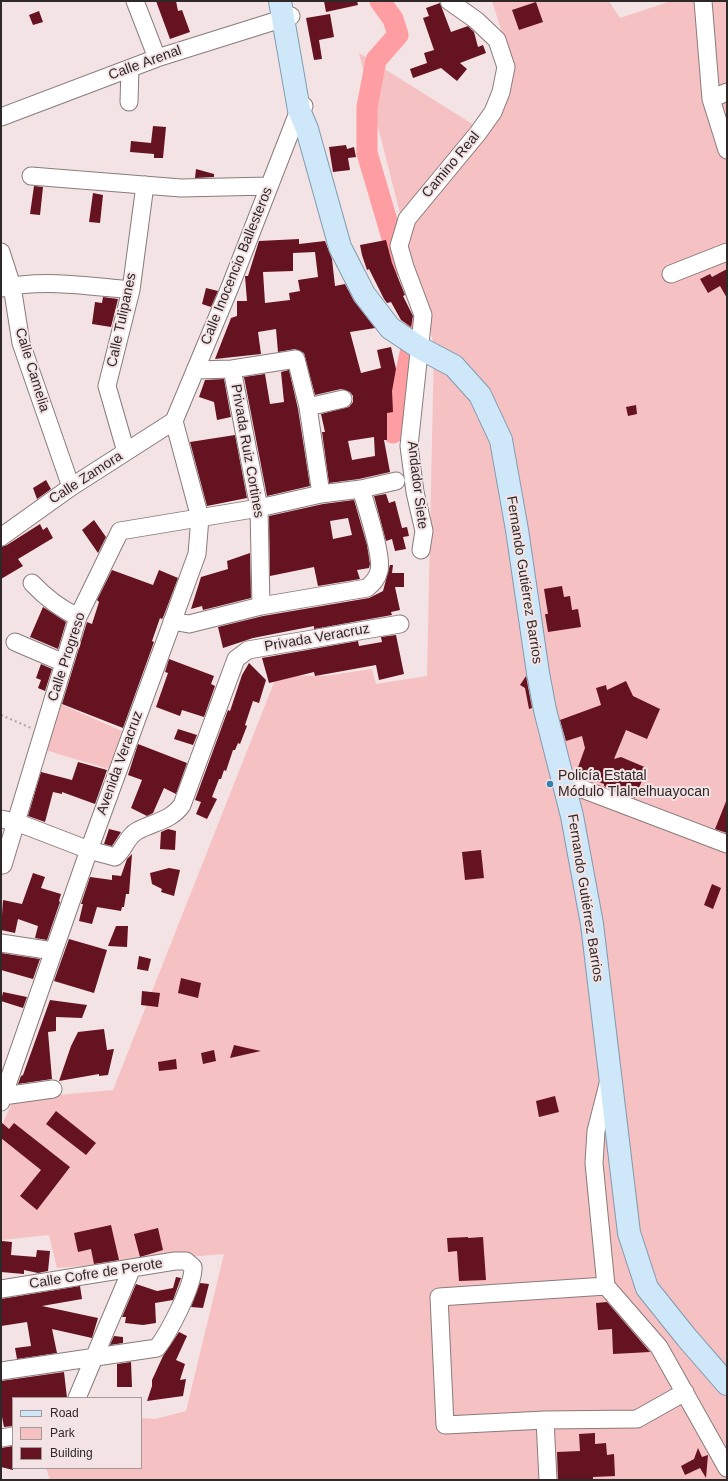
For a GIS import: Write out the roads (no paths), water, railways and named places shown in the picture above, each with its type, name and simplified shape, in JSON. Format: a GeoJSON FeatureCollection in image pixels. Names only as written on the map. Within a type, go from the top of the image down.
{"type":"FeatureCollection","features":[{"type":"Feature","properties":{"kind":"main road","name":"Fernando Gutiérrez Barrios"},"geometry":{"type":"LineString","coordinates":[[285,9],[304,114],[340,247],[364,294],[390,328],[411,342],[454,366],[480,395],[502,440],[538,673],[545,710],[564,782],[580,853],[592,924],[629,1233],[647,1288],[687,1338],[727,1384]]}},
{"type":"Feature","properties":{"kind":"street"},"geometry":{"type":"LineString","coordinates":[[134,1],[157,58]]}},
{"type":"Feature","properties":{"kind":"street","name":"Camino Real"},"geometry":{"type":"LineString","coordinates":[[411,342],[423,315],[405,267],[399,246],[407,219],[478,133],[493,112],[501,92],[506,67],[497,40],[476,20],[449,1]]}},
{"type":"Feature","properties":{"kind":"street"},"geometry":{"type":"LineString","coordinates":[[703,1],[711,98],[727,150]]}},
{"type":"Feature","properties":{"kind":"street","name":"Calle Arenal"},"geometry":{"type":"LineString","coordinates":[[1,118],[285,9]]}},
{"type":"Feature","properties":{"kind":"street"},"geometry":{"type":"LineString","coordinates":[[129,102],[130,68]]}},
{"type":"Feature","properties":{"kind":"street"},"geometry":{"type":"LineString","coordinates":[[711,98],[727,92]]}},
{"type":"Feature","properties":{"kind":"street","name":"Calle Inocencio Ballesteros"},"geometry":{"type":"LineString","coordinates":[[174,421],[270,186],[304,114]]}},
{"type":"Feature","properties":{"kind":"street"},"geometry":{"type":"LineString","coordinates":[[31,176],[181,188],[270,186]]}},
{"type":"Feature","properties":{"kind":"street","name":"Calle Tulipanes"},"geometry":{"type":"LineString","coordinates":[[126,452],[107,386],[131,290],[145,186]]}},
{"type":"Feature","properties":{"kind":"street","name":"Calle Camelia"},"geometry":{"type":"LineString","coordinates":[[1,252],[6,287],[21,343],[71,486]]}},
{"type":"Feature","properties":{"kind":"street"},"geometry":{"type":"LineString","coordinates":[[671,274],[727,252]]}},
{"type":"Feature","properties":{"kind":"street"},"geometry":{"type":"LineString","coordinates":[[6,287],[68,284],[131,290]]}},
{"type":"Feature","properties":{"kind":"street","name":"Andador Siete"},"geometry":{"type":"LineString","coordinates":[[411,342],[409,446],[415,492],[424,531],[421,550]]}},
{"type":"Feature","properties":{"kind":"street"},"geometry":{"type":"LineString","coordinates":[[195,370],[232,369],[296,359],[308,407],[321,494]]}},
{"type":"Feature","properties":{"kind":"street","name":"Privada Ruiz Cortines"},"geometry":{"type":"LineString","coordinates":[[232,369],[260,508],[261,606]]}},
{"type":"Feature","properties":{"kind":"street"},"geometry":{"type":"LineString","coordinates":[[308,407],[343,399]]}},
{"type":"Feature","properties":{"kind":"street","name":"Calle Zamora"},"geometry":{"type":"LineString","coordinates":[[2,534],[71,486],[174,421]]}},
{"type":"Feature","properties":{"kind":"street","name":"Avenida Veracruz"},"geometry":{"type":"LineString","coordinates":[[2,1099],[89,850],[197,554],[200,518],[174,421]]}},
{"type":"Feature","properties":{"kind":"street"},"geometry":{"type":"LineString","coordinates":[[200,518],[260,508],[321,494],[361,489],[396,481]]}},
{"type":"Feature","properties":{"kind":"street"},"geometry":{"type":"LineString","coordinates":[[172,621],[189,624],[261,606],[367,588],[375,582],[380,570],[378,554],[361,489]]}},
{"type":"Feature","properties":{"kind":"street","name":"Calle Progreso"},"geometry":{"type":"LineString","coordinates":[[3,865],[8,821],[43,734],[78,617],[120,531],[200,518]]}},
{"type":"Feature","properties":{"kind":"street"},"geometry":{"type":"LineString","coordinates":[[32,583],[49,600],[62,610],[78,617]]}},
{"type":"Feature","properties":{"kind":"street","name":"Privada Veracruz"},"geometry":{"type":"LineString","coordinates":[[89,850],[115,857],[130,836],[137,831],[176,814],[182,805],[236,659],[248,650],[400,624]]}},
{"type":"Feature","properties":{"kind":"street"},"geometry":{"type":"LineString","coordinates":[[15,642],[64,663]]}},
{"type":"Feature","properties":{"kind":"street"},"geometry":{"type":"LineString","coordinates":[[564,782],[727,844]]}},
{"type":"Feature","properties":{"kind":"street"},"geometry":{"type":"LineString","coordinates":[[8,821],[89,850]]}},
{"type":"Feature","properties":{"kind":"street"},"geometry":{"type":"LineString","coordinates":[[1,943],[53,951]]}},
{"type":"Feature","properties":{"kind":"street"},"geometry":{"type":"LineString","coordinates":[[610,1080],[596,1131],[594,1163],[606,1286],[659,1347],[727,1468]]}},
{"type":"Feature","properties":{"kind":"street"},"geometry":{"type":"LineString","coordinates":[[2,1099],[53,1089]]}},
{"type":"Feature","properties":{"kind":"street","name":"Calle Cofre de Perote"},"geometry":{"type":"LineString","coordinates":[[1,1290],[175,1261],[186,1260],[190,1263],[193,1272],[185,1296],[157,1348],[94,1359]]}},
{"type":"Feature","properties":{"kind":"street"},"geometry":{"type":"LineString","coordinates":[[77,1397],[132,1268]]}},
{"type":"Feature","properties":{"kind":"street"},"geometry":{"type":"LineString","coordinates":[[606,1286],[439,1297],[445,1425],[545,1420],[637,1419],[685,1392]]}},
{"type":"Feature","properties":{"kind":"street"},"geometry":{"type":"LineString","coordinates":[[1,1371],[94,1359]]}},
{"type":"Feature","properties":{"kind":"street"},"geometry":{"type":"LineString","coordinates":[[545,1420],[548,1480]]}},
{"type":"Feature","properties":{"kind":"street"},"geometry":{"type":"LineString","coordinates":[[1,1438],[12,1436]]}},
{"type":"Feature","properties":{"kind":"waterway"},"geometry":{"type":"LineString","coordinates":[[380,1],[393,19],[398,35],[376,60],[367,107],[367,153],[400,265]]}},
{"type":"Feature","properties":{"kind":"waterway"},"geometry":{"type":"LineString","coordinates":[[393,433],[415,330]]}},
{"type":"Feature","properties":{"kind":"place","name":"Policía Estatal Módulo Tlalnelhuayocan"},"geometry":{"type":"Point","coordinates":[550,784]}}]}
